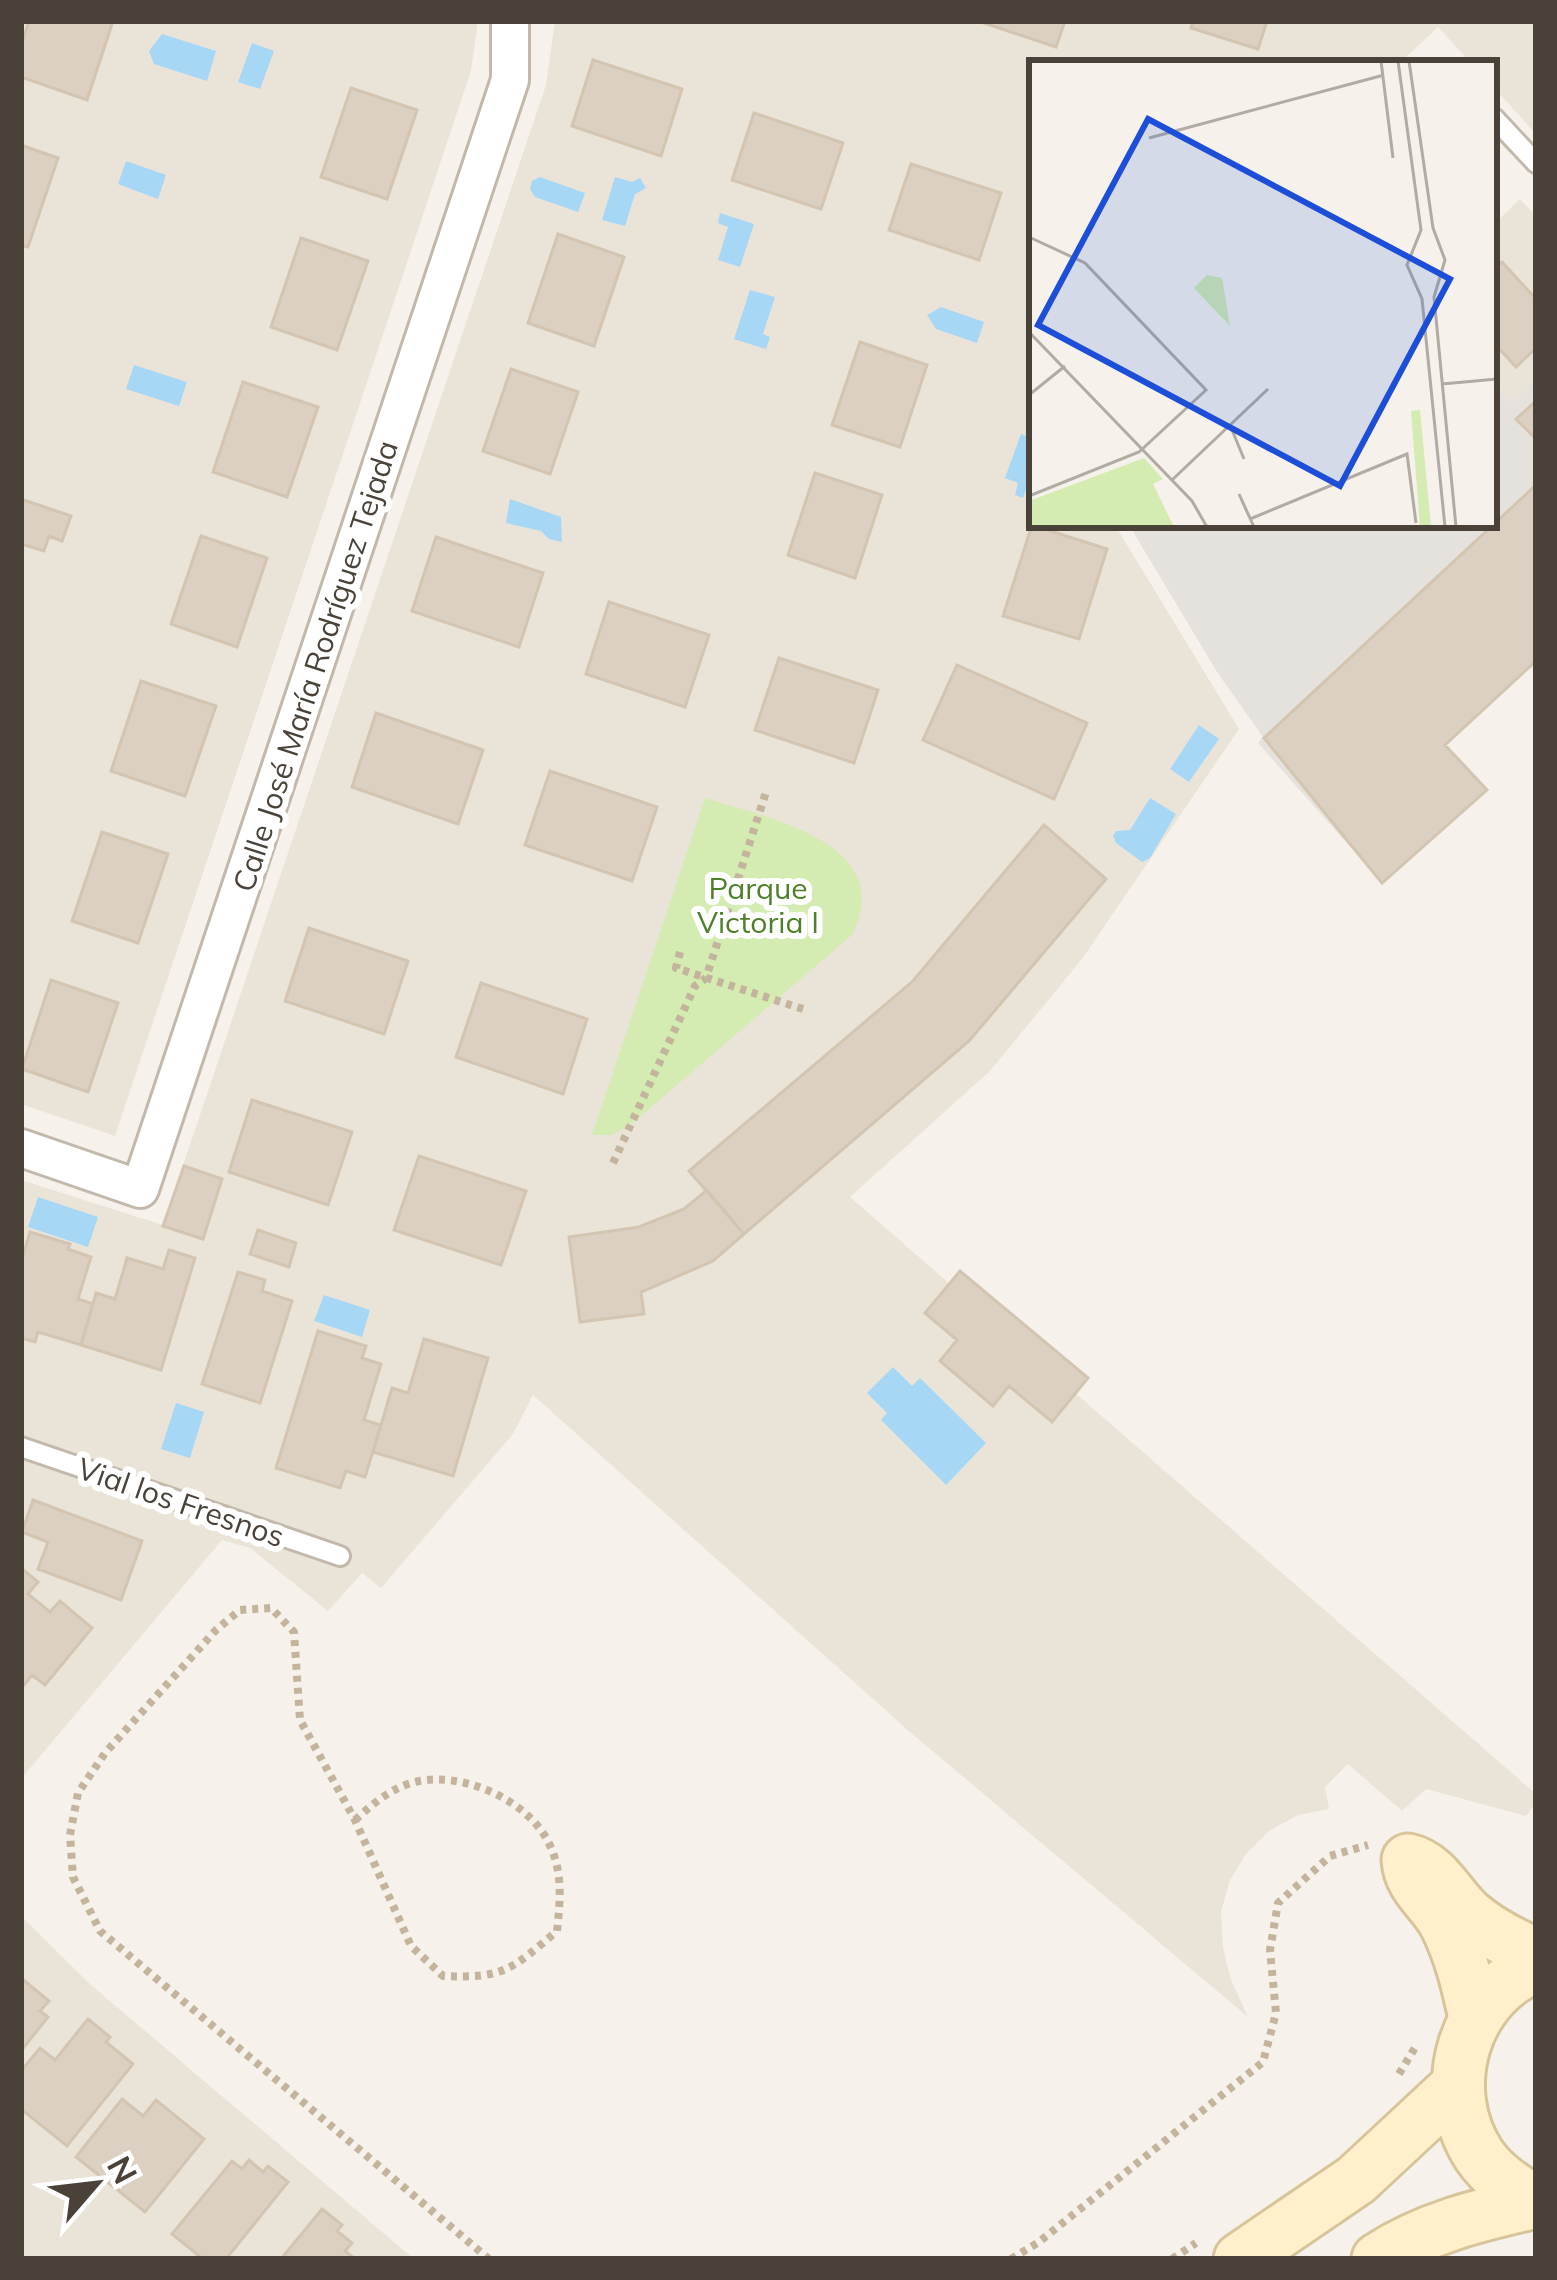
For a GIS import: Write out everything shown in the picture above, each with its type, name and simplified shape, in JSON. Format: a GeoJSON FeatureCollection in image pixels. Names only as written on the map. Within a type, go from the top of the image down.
{"type":"FeatureCollection","features":[{"type":"Feature","properties":{"kind":"street","name":"Calle José María Rodríguez Tejada"},"geometry":{"type":"LineString","coordinates":[[21,1148],[140,1189],[510,80],[510,21]]}},
{"type":"Feature","properties":{"kind":"street"},"geometry":{"type":"LineString","coordinates":[[1475,2018],[1461,1958],[1444,1921],[1409,1877],[1408,1860],[1424,1863],[1469,1915],[1507,1942],[1536,1954]]}},
{"type":"Feature","properties":{"kind":"street"},"geometry":{"type":"LineString","coordinates":[[1536,1966],[1506,1983],[1475,2018],[1459,2062],[1458,2085],[1463,2122],[1479,2155],[1504,2183],[1536,2202]]}},
{"type":"Feature","properties":{"kind":"street"},"geometry":{"type":"LineString","coordinates":[[1224,2247],[1356,2180],[1458,2085]]}},
{"type":"Feature","properties":{"kind":"street"},"geometry":{"type":"LineString","coordinates":[[1378,2259],[1406,2241],[1457,2221],[1536,2202]]}},
{"type":"Feature","properties":{"kind":"lane"},"geometry":{"type":"LineString","coordinates":[[1497,121],[1536,163]]}},
{"type":"Feature","properties":{"kind":"lane","name":"Vial los Fresnos"},"geometry":{"type":"LineString","coordinates":[[21,1447],[340,1556]]}},
{"type":"Feature","properties":{"kind":"path"},"geometry":{"type":"LineString","coordinates":[[613,1163],[695,986],[706,978],[767,789]]}},
{"type":"Feature","properties":{"kind":"path"},"geometry":{"type":"LineString","coordinates":[[680,952],[676,968],[806,1010]]}},
{"type":"Feature","properties":{"kind":"path"},"geometry":{"type":"LineString","coordinates":[[355,1820],[381,1796],[413,1782],[447,1780],[482,1788],[528,1812],[551,1846],[562,1889],[557,1930],[524,1959],[487,1978],[443,1976],[411,1946],[355,1820],[300,1720],[294,1632],[271,1608],[240,1610],[216,1630],[105,1753],[78,1793],[70,1834],[73,1877],[100,1931],[489,2259]]}},
{"type":"Feature","properties":{"kind":"path"},"geometry":{"type":"LineString","coordinates":[[1011,2259],[1039,2242],[1263,2062],[1276,2013],[1270,1950],[1278,1903],[1330,1856],[1372,1844],[1408,1860]]}},
{"type":"Feature","properties":{"kind":"path"},"geometry":{"type":"LineString","coordinates":[[1394,2084],[1419,2030]]}},
{"type":"Feature","properties":{"kind":"path"},"geometry":{"type":"LineString","coordinates":[[1172,2259],[1224,2247]]}},
{"type":"Feature","properties":{"kind":"shaded area"},"geometry":{"type":"Polygon","coordinates":[[[21,21],[478,21],[471,71],[115,1136],[21,1104],[21,21]]]}},
{"type":"Feature","properties":{"kind":"shaded area"},"geometry":{"type":"Polygon","coordinates":[[[555,21],[1536,21],[1536,134],[1497,91],[1497,60],[1468,60],[1438,27],[1403,60],[1029,60],[1029,528],[1117,528],[1239,729],[1082,959],[990,1071],[850,1197],[1536,1794],[1536,1803],[1526,1816],[1426,1789],[1402,1811],[1348,1764],[1325,1787],[1329,1809],[1298,1815],[1269,1831],[1246,1854],[1230,1880],[1221,1912],[1223,1948],[1248,2017],[910,1732],[533,1395],[513,1434],[381,1588],[362,1573],[328,1611],[250,1548],[222,1540],[21,1779],[21,1180],[163,1225],[546,85],[555,21]]]}},
{"type":"Feature","properties":{"kind":"shaded area"},"geometry":{"type":"Polygon","coordinates":[[[1520,199],[1536,216],[1536,380],[1512,402],[1497,387],[1497,221],[1520,199]]]}},
{"type":"Feature","properties":{"kind":"shaded area"},"geometry":{"type":"Polygon","coordinates":[[[1536,380],[1536,661],[1445,745],[1487,790],[1382,883],[1258,743],[1263,737],[1217,672],[1131,528],[1497,528],[1497,387],[1512,402],[1536,380]]]}},
{"type":"Feature","properties":{"kind":"shaded area"},"geometry":{"type":"Polygon","coordinates":[[[21,1916],[91,1985],[414,2259],[21,2259],[21,1916]]]}},
{"type":"Feature","properties":{"kind":"green space","name":"Parque Victoria I"},"geometry":{"type":"Polygon","coordinates":[[[705,798],[791,826],[842,856],[857,877],[862,903],[852,935],[635,1121],[612,1135],[592,1135],[705,798]]]}},
{"type":"Feature","properties":{"kind":"water"},"geometry":{"type":"Polygon","coordinates":[[[162,34],[216,51],[207,81],[154,64],[149,51],[162,34]]]}},
{"type":"Feature","properties":{"kind":"water"},"geometry":{"type":"Polygon","coordinates":[[[252,43],[274,51],[260,89],[238,82],[252,43]]]}},
{"type":"Feature","properties":{"kind":"water"},"geometry":{"type":"Polygon","coordinates":[[[126,161],[166,175],[158,199],[118,184],[126,161]]]}},
{"type":"Feature","properties":{"kind":"water"},"geometry":{"type":"Polygon","coordinates":[[[540,177],[585,193],[578,212],[535,197],[532,181],[540,177]]]}},
{"type":"Feature","properties":{"kind":"water"},"geometry":{"type":"Polygon","coordinates":[[[615,177],[632,182],[640,178],[646,188],[635,194],[625,226],[602,220],[615,177]]]}},
{"type":"Feature","properties":{"kind":"water"},"geometry":{"type":"Polygon","coordinates":[[[720,213],[754,224],[740,267],[718,260],[728,227],[718,223],[720,213]]]}},
{"type":"Feature","properties":{"kind":"water"},"geometry":{"type":"Polygon","coordinates":[[[750,290],[775,297],[763,334],[770,337],[766,349],[734,339],[750,290]]]}},
{"type":"Feature","properties":{"kind":"water"},"geometry":{"type":"Polygon","coordinates":[[[941,307],[984,322],[977,343],[936,329],[927,315],[941,307]]]}},
{"type":"Feature","properties":{"kind":"water"},"geometry":{"type":"Polygon","coordinates":[[[134,365],[187,382],[179,406],[126,389],[134,365]]]}},
{"type":"Feature","properties":{"kind":"water"},"geometry":{"type":"Polygon","coordinates":[[[1021,434],[1029,437],[1029,481],[1023,498],[1015,495],[1018,483],[1005,478],[1021,434]]]}},
{"type":"Feature","properties":{"kind":"water"},"geometry":{"type":"Polygon","coordinates":[[[510,499],[561,517],[562,542],[541,531],[506,523],[510,499]]]}},
{"type":"Feature","properties":{"kind":"water"},"geometry":{"type":"Polygon","coordinates":[[[1199,725],[1219,739],[1189,782],[1170,769],[1199,725]]]}},
{"type":"Feature","properties":{"kind":"water"},"geometry":{"type":"Polygon","coordinates":[[[1150,798],[1176,814],[1150,858],[1142,862],[1113,836],[1116,831],[1130,830],[1150,798]]]}},
{"type":"Feature","properties":{"kind":"water"},"geometry":{"type":"Polygon","coordinates":[[[38,1197],[98,1217],[88,1247],[28,1227],[38,1197]]]}},
{"type":"Feature","properties":{"kind":"water"},"geometry":{"type":"Polygon","coordinates":[[[324,1295],[370,1310],[362,1337],[314,1321],[324,1295]]]}},
{"type":"Feature","properties":{"kind":"water"},"geometry":{"type":"Polygon","coordinates":[[[893,1367],[912,1386],[920,1378],[986,1443],[946,1485],[881,1420],[887,1413],[867,1393],[893,1367]]]}},
{"type":"Feature","properties":{"kind":"water"},"geometry":{"type":"Polygon","coordinates":[[[176,1403],[204,1412],[190,1458],[161,1449],[176,1403]]]}},
{"type":"Feature","properties":{"kind":"building"},"geometry":{"type":"Polygon","coordinates":[[[29,21],[113,21],[87,100],[21,77],[21,46],[29,21]]]}},
{"type":"Feature","properties":{"kind":"building"},"geometry":{"type":"Polygon","coordinates":[[[978,21],[1065,21],[1056,47],[978,21]]]}},
{"type":"Feature","properties":{"kind":"building"},"geometry":{"type":"Polygon","coordinates":[[[1193,21],[1267,21],[1258,49],[1191,28],[1193,21]]]}},
{"type":"Feature","properties":{"kind":"building"},"geometry":{"type":"Polygon","coordinates":[[[593,60],[682,89],[661,156],[572,126],[593,60]]]}},
{"type":"Feature","properties":{"kind":"building"},"geometry":{"type":"Polygon","coordinates":[[[351,88],[417,110],[387,199],[321,177],[351,88]]]}},
{"type":"Feature","properties":{"kind":"building"},"geometry":{"type":"Polygon","coordinates":[[[754,113],[843,143],[821,209],[732,180],[754,113]]]}},
{"type":"Feature","properties":{"kind":"building"},"geometry":{"type":"Polygon","coordinates":[[[21,145],[58,158],[28,247],[21,245],[21,145]]]}},
{"type":"Feature","properties":{"kind":"building"},"geometry":{"type":"Polygon","coordinates":[[[911,164],[1001,193],[979,260],[889,230],[911,164]]]}},
{"type":"Feature","properties":{"kind":"building"},"geometry":{"type":"Polygon","coordinates":[[[558,234],[624,257],[594,346],[528,323],[558,234]]]}},
{"type":"Feature","properties":{"kind":"building"},"geometry":{"type":"Polygon","coordinates":[[[301,238],[368,261],[337,350],[271,327],[301,238]]]}},
{"type":"Feature","properties":{"kind":"building"},"geometry":{"type":"Polygon","coordinates":[[[1502,262],[1536,299],[1536,348],[1516,367],[1497,346],[1497,266],[1502,262]]]}},
{"type":"Feature","properties":{"kind":"building"},"geometry":{"type":"Polygon","coordinates":[[[860,342],[927,365],[900,447],[832,425],[860,342]]]}},
{"type":"Feature","properties":{"kind":"building"},"geometry":{"type":"Polygon","coordinates":[[[511,369],[578,392],[550,474],[483,451],[511,369]]]}},
{"type":"Feature","properties":{"kind":"building"},"geometry":{"type":"Polygon","coordinates":[[[243,382],[318,407],[287,497],[213,472],[243,382]]]}},
{"type":"Feature","properties":{"kind":"building"},"geometry":{"type":"Polygon","coordinates":[[[1536,401],[1536,439],[1516,419],[1536,401]]]}},
{"type":"Feature","properties":{"kind":"building"},"geometry":{"type":"Polygon","coordinates":[[[815,473],[882,495],[855,578],[788,555],[815,473]]]}},
{"type":"Feature","properties":{"kind":"building"},"geometry":{"type":"Polygon","coordinates":[[[1536,485],[1536,661],[1445,745],[1487,790],[1382,883],[1264,738],[1490,528],[1497,528],[1497,521],[1536,485]]]}},
{"type":"Feature","properties":{"kind":"building"},"geometry":{"type":"Polygon","coordinates":[[[21,499],[71,516],[62,541],[49,536],[44,551],[21,544],[21,499]]]}},
{"type":"Feature","properties":{"kind":"building"},"geometry":{"type":"Polygon","coordinates":[[[1031,528],[1107,549],[1079,639],[1003,616],[1031,528]]]}},
{"type":"Feature","properties":{"kind":"building"},"geometry":{"type":"Polygon","coordinates":[[[201,536],[267,558],[237,647],[171,624],[201,536]]]}},
{"type":"Feature","properties":{"kind":"building"},"geometry":{"type":"Polygon","coordinates":[[[436,537],[543,573],[519,647],[412,611],[436,537]]]}},
{"type":"Feature","properties":{"kind":"building"},"geometry":{"type":"Polygon","coordinates":[[[609,602],[709,635],[685,707],[586,674],[609,602]]]}},
{"type":"Feature","properties":{"kind":"building"},"geometry":{"type":"Polygon","coordinates":[[[779,658],[878,690],[854,763],[755,730],[779,658]]]}},
{"type":"Feature","properties":{"kind":"building"},"geometry":{"type":"Polygon","coordinates":[[[957,665],[1087,723],[1054,799],[923,740],[957,665]]]}},
{"type":"Feature","properties":{"kind":"building"},"geometry":{"type":"Polygon","coordinates":[[[141,681],[216,706],[185,796],[111,771],[141,681]]]}},
{"type":"Feature","properties":{"kind":"building"},"geometry":{"type":"Polygon","coordinates":[[[376,713],[483,750],[458,824],[352,787],[376,713]]]}},
{"type":"Feature","properties":{"kind":"building"},"geometry":{"type":"Polygon","coordinates":[[[550,771],[657,807],[632,881],[525,845],[550,771]]]}},
{"type":"Feature","properties":{"kind":"building"},"geometry":{"type":"Polygon","coordinates":[[[1044,825],[1106,879],[969,1041],[744,1234],[689,1171],[912,982],[1044,825]]]}},
{"type":"Feature","properties":{"kind":"building"},"geometry":{"type":"Polygon","coordinates":[[[102,832],[168,854],[138,943],[72,921],[102,832]]]}},
{"type":"Feature","properties":{"kind":"building"},"geometry":{"type":"Polygon","coordinates":[[[309,928],[408,961],[384,1034],[285,1001],[309,928]]]}},
{"type":"Feature","properties":{"kind":"building"},"geometry":{"type":"Polygon","coordinates":[[[51,980],[118,1003],[88,1092],[22,1069],[51,980]]]}},
{"type":"Feature","properties":{"kind":"building"},"geometry":{"type":"Polygon","coordinates":[[[481,983],[587,1019],[563,1094],[456,1057],[481,983]]]}},
{"type":"Feature","properties":{"kind":"building"},"geometry":{"type":"Polygon","coordinates":[[[252,1100],[352,1132],[328,1205],[229,1172],[252,1100]]]}},
{"type":"Feature","properties":{"kind":"building"},"geometry":{"type":"Polygon","coordinates":[[[419,1156],[526,1191],[501,1265],[394,1230],[419,1156]]]}},
{"type":"Feature","properties":{"kind":"building"},"geometry":{"type":"Polygon","coordinates":[[[184,1166],[222,1179],[203,1239],[163,1226],[184,1166]]]}},
{"type":"Feature","properties":{"kind":"building"},"geometry":{"type":"Polygon","coordinates":[[[707,1190],[744,1234],[713,1261],[641,1292],[644,1314],[580,1322],[569,1237],[639,1227],[684,1209],[707,1190]]]}},
{"type":"Feature","properties":{"kind":"building"},"geometry":{"type":"Polygon","coordinates":[[[258,1230],[296,1243],[289,1267],[250,1254],[258,1230]]]}},
{"type":"Feature","properties":{"kind":"building"},"geometry":{"type":"Polygon","coordinates":[[[30,1232],[70,1244],[68,1249],[91,1257],[78,1299],[93,1304],[81,1345],[38,1332],[35,1342],[21,1338],[21,1262],[30,1232]]]}},
{"type":"Feature","properties":{"kind":"building"},"geometry":{"type":"Polygon","coordinates":[[[169,1250],[195,1258],[161,1370],[81,1345],[96,1293],[115,1299],[127,1258],[163,1269],[169,1250]]]}},
{"type":"Feature","properties":{"kind":"building"},"geometry":{"type":"Polygon","coordinates":[[[960,1271],[1088,1378],[1052,1422],[1009,1386],[993,1406],[940,1361],[957,1340],[925,1313],[960,1271]]]}},
{"type":"Feature","properties":{"kind":"building"},"geometry":{"type":"Polygon","coordinates":[[[238,1272],[265,1280],[262,1291],[292,1301],[260,1403],[202,1384],[238,1272]]]}},
{"type":"Feature","properties":{"kind":"building"},"geometry":{"type":"Polygon","coordinates":[[[318,1331],[366,1346],[362,1358],[381,1364],[364,1420],[381,1425],[365,1477],[346,1471],[340,1488],[276,1468],[318,1331]]]}},
{"type":"Feature","properties":{"kind":"building"},"geometry":{"type":"Polygon","coordinates":[[[424,1339],[488,1358],[453,1476],[373,1452],[392,1388],[408,1393],[424,1339]]]}},
{"type":"Feature","properties":{"kind":"building"},"geometry":{"type":"Polygon","coordinates":[[[33,1500],[142,1541],[121,1600],[38,1569],[48,1542],[22,1532],[33,1500]]]}},
{"type":"Feature","properties":{"kind":"building"},"geometry":{"type":"Polygon","coordinates":[[[21,1568],[38,1582],[28,1594],[50,1612],[60,1601],[92,1628],[45,1685],[32,1675],[24,1685],[21,1682],[21,1568]]]}},
{"type":"Feature","properties":{"kind":"building"},"geometry":{"type":"Polygon","coordinates":[[[21,1978],[49,2001],[40,2011],[48,2017],[21,2051],[21,1978]]]}},
{"type":"Feature","properties":{"kind":"building"},"geometry":{"type":"Polygon","coordinates":[[[88,2019],[133,2064],[67,2146],[21,2109],[21,2071],[40,2048],[55,2060],[88,2019]]]}},
{"type":"Feature","properties":{"kind":"building"},"geometry":{"type":"Polygon","coordinates":[[[122,2099],[143,2116],[156,2100],[204,2139],[145,2212],[76,2157],[122,2099]]]}},
{"type":"Feature","properties":{"kind":"building"},"geometry":{"type":"Polygon","coordinates":[[[249,2160],[263,2172],[268,2166],[288,2182],[226,2259],[203,2259],[172,2234],[232,2161],[242,2169],[249,2160]]]}},
{"type":"Feature","properties":{"kind":"building"},"geometry":{"type":"Polygon","coordinates":[[[322,2209],[342,2225],[337,2231],[352,2243],[345,2251],[355,2259],[281,2259],[322,2209]]]}}]}
